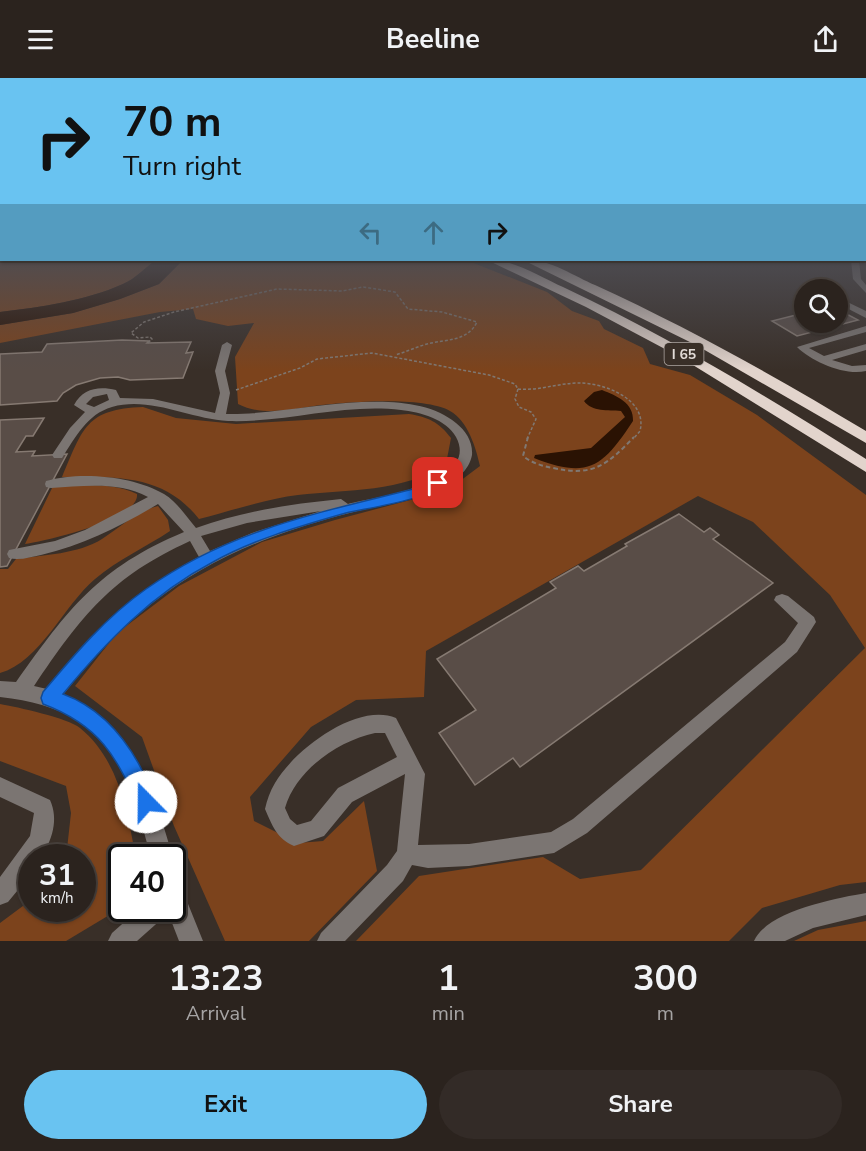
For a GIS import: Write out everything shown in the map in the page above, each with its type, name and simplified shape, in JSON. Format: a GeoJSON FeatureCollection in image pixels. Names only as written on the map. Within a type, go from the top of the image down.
{"type":"FeatureCollection","features":[{"type":"Feature","properties":{"kind":"highway","name":"I 65"},"geometry":{"type":"LineString","coordinates":[[560,289],[668,344],[765,401],[866,467]]}},
{"type":"Feature","properties":{"kind":"highway","name":"I 65"},"geometry":{"type":"LineString","coordinates":[[595,289],[694,338],[866,438]]}},
{"type":"Feature","properties":{"kind":"street"},"geometry":{"type":"LineString","coordinates":[[848,306],[866,315]]}},
{"type":"Feature","properties":{"kind":"street"},"geometry":{"type":"LineString","coordinates":[[866,329],[802,348],[856,371],[866,368]]}},
{"type":"Feature","properties":{"kind":"street"},"geometry":{"type":"LineString","coordinates":[[220,417],[225,393],[220,371],[227,345]]}},
{"type":"Feature","properties":{"kind":"street"},"geometry":{"type":"LineString","coordinates":[[824,359],[866,346]]}},
{"type":"Feature","properties":{"kind":"street"},"geometry":{"type":"LineString","coordinates":[[95,410],[85,409],[80,405],[82,399],[91,393],[112,392],[115,397],[114,403]]}},
{"type":"Feature","properties":{"kind":"street"},"geometry":{"type":"LineString","coordinates":[[50,698],[88,651],[130,610],[175,576],[207,558],[265,533],[337,511],[424,490],[452,476],[465,460],[465,444],[460,433],[449,421],[434,413],[385,406],[317,409],[263,417],[220,417],[187,412],[155,402],[114,403],[95,410],[71,432],[58,455]]}},
{"type":"Feature","properties":{"kind":"street"},"geometry":{"type":"LineString","coordinates":[[51,484],[97,480],[127,482],[144,488],[159,497],[181,517],[194,533],[207,558]]}},
{"type":"Feature","properties":{"kind":"street"},"geometry":{"type":"LineString","coordinates":[[14,554],[44,550],[83,538],[123,519],[159,497]]}},
{"type":"Feature","properties":{"kind":"street"},"geometry":{"type":"LineString","coordinates":[[20,692],[79,612],[105,585],[150,555],[221,522],[263,513],[391,498]]}},
{"type":"Feature","properties":{"kind":"street"},"geometry":{"type":"LineString","coordinates":[[406,854],[428,857],[470,855],[554,842],[580,826],[790,647],[808,622],[782,600]]}},
{"type":"Feature","properties":{"kind":"street"},"geometry":{"type":"LineString","coordinates":[[0,689],[50,698],[74,706],[94,720],[122,752],[139,782],[158,844]]}},
{"type":"Feature","properties":{"kind":"street"},"geometry":{"type":"LineString","coordinates":[[330,941],[394,873],[406,854],[415,774],[409,761],[390,724],[375,723],[354,729],[326,745],[304,762],[282,789],[275,809],[283,826],[294,836],[317,829],[345,795],[379,774],[409,761]]}},
{"type":"Feature","properties":{"kind":"street"},"geometry":{"type":"LineString","coordinates":[[0,787],[43,807],[46,828],[42,840],[0,894]]}},
{"type":"Feature","properties":{"kind":"street"},"geometry":{"type":"LineString","coordinates":[[766,941],[801,921],[822,913],[866,904]]}},
{"type":"Feature","properties":{"kind":"street"},"geometry":{"type":"LineString","coordinates":[[120,941],[141,922]]}},
{"type":"Feature","properties":{"kind":"street"},"geometry":{"type":"LineString","coordinates":[[184,922],[191,941]]}},
{"type":"Feature","properties":{"kind":"path"},"geometry":{"type":"LineString","coordinates":[[148,343],[152,339],[150,337],[138,338],[131,333],[135,327],[144,322],[168,316],[174,312],[275,289]]}},
{"type":"Feature","properties":{"kind":"path"},"geometry":{"type":"LineString","coordinates":[[309,289],[351,289]]}},
{"type":"Feature","properties":{"kind":"path"},"geometry":{"type":"LineString","coordinates":[[387,289],[399,295],[408,309],[442,312],[477,322],[469,333],[462,337],[427,344],[393,356]]}},
{"type":"Feature","properties":{"kind":"path"},"geometry":{"type":"LineString","coordinates":[[225,393],[246,388],[317,359],[372,353],[489,375],[515,384],[518,389],[515,399],[519,408],[531,412],[536,419],[535,427],[523,443],[522,451],[523,456],[533,463],[576,473],[596,471],[611,460],[640,431],[642,418],[633,402],[597,385],[571,383],[540,389],[518,389]]}},
{"type":"Feature","properties":{"kind":"shaded area"},"geometry":{"type":"Polygon","coordinates":[[[0,289],[110,289],[63,303],[0,312],[0,289]]]}},
{"type":"Feature","properties":{"kind":"shaded area"},"geometry":{"type":"Polygon","coordinates":[[[145,289],[540,289],[572,311],[599,321],[604,329],[643,348],[650,364],[690,375],[757,415],[866,495],[866,882],[840,885],[762,908],[729,941],[356,941],[419,876],[543,857],[580,879],[641,870],[865,648],[830,595],[753,522],[698,496],[426,651],[424,697],[356,700],[311,727],[250,797],[254,821],[298,843],[323,841],[364,801],[377,871],[309,941],[225,941],[186,853],[186,844],[182,844],[174,826],[142,737],[75,686],[117,633],[179,586],[262,542],[448,490],[480,466],[473,443],[462,421],[450,411],[438,406],[422,403],[364,402],[266,411],[238,404],[235,357],[254,323],[228,326],[196,319],[193,309],[160,312],[0,343],[0,325],[73,313],[145,289]]]}},
{"type":"Feature","properties":{"kind":"shaded area"},"geometry":{"type":"Polygon","coordinates":[[[145,289],[73,313],[0,325],[0,312],[63,302],[108,290],[145,289]]]}},
{"type":"Feature","properties":{"kind":"shaded area"},"geometry":{"type":"Polygon","coordinates":[[[602,390],[624,401],[633,415],[633,421],[612,450],[592,465],[581,468],[568,468],[534,458],[535,455],[591,448],[625,417],[621,411],[596,409],[587,405],[584,401],[594,392],[602,390]]]}},
{"type":"Feature","properties":{"kind":"shaded area"},"geometry":{"type":"Polygon","coordinates":[[[143,407],[176,418],[236,424],[409,414],[433,421],[451,438],[446,464],[411,480],[374,488],[286,497],[199,519],[185,504],[154,485],[119,478],[62,477],[89,424],[109,412],[143,407]]]}},
{"type":"Feature","properties":{"kind":"shaded area"},"geometry":{"type":"Polygon","coordinates":[[[53,486],[107,486],[137,494],[134,503],[124,512],[108,520],[70,534],[25,544],[53,486]]]}},
{"type":"Feature","properties":{"kind":"shaded area"},"geometry":{"type":"Polygon","coordinates":[[[158,506],[168,520],[170,531],[95,579],[27,657],[14,667],[0,673],[0,569],[8,569],[16,559],[60,553],[93,544],[136,515],[158,506]]]}},
{"type":"Feature","properties":{"kind":"shaded area"},"geometry":{"type":"Polygon","coordinates":[[[0,704],[54,717],[80,728],[104,755],[119,787],[133,844],[108,844],[108,916],[66,941],[0,941],[0,923],[18,910],[18,922],[96,922],[96,844],[68,844],[71,813],[66,786],[0,761],[0,704]]]}},
{"type":"Feature","properties":{"kind":"shaded area"},"geometry":{"type":"Polygon","coordinates":[[[866,921],[866,941],[794,941],[818,930],[866,921]]]}},
{"type":"Feature","properties":{"kind":"building"},"geometry":{"type":"Polygon","coordinates":[[[848,315],[858,320],[848,323],[848,315]]]}},
{"type":"Feature","properties":{"kind":"building"},"geometry":{"type":"Polygon","coordinates":[[[794,316],[794,333],[808,333],[797,336],[772,321],[794,316]]]}},
{"type":"Feature","properties":{"kind":"building"},"geometry":{"type":"Polygon","coordinates":[[[149,341],[147,343],[191,342],[186,353],[193,352],[183,378],[130,380],[118,377],[100,378],[76,385],[63,393],[57,401],[0,405],[0,354],[42,352],[47,344],[149,341]]]}},
{"type":"Feature","properties":{"kind":"building"},"geometry":{"type":"Polygon","coordinates":[[[44,418],[33,436],[26,436],[16,452],[35,451],[32,456],[67,454],[7,566],[0,567],[0,420],[44,418]]]}},
{"type":"Feature","properties":{"kind":"building"},"geometry":{"type":"Polygon","coordinates":[[[679,514],[704,532],[710,528],[719,535],[713,539],[773,583],[520,767],[513,758],[475,785],[439,733],[476,710],[437,659],[556,588],[550,582],[578,566],[584,571],[627,546],[625,544],[679,514]]]}},
{"type":"Feature","properties":{"kind":"route"},"geometry":{"type":"LineString","coordinates":[[146,802],[139,782],[122,752],[94,720],[74,706],[50,698],[88,651],[130,610],[175,576],[207,558],[265,533],[345,509],[424,490],[438,483]]}}]}
